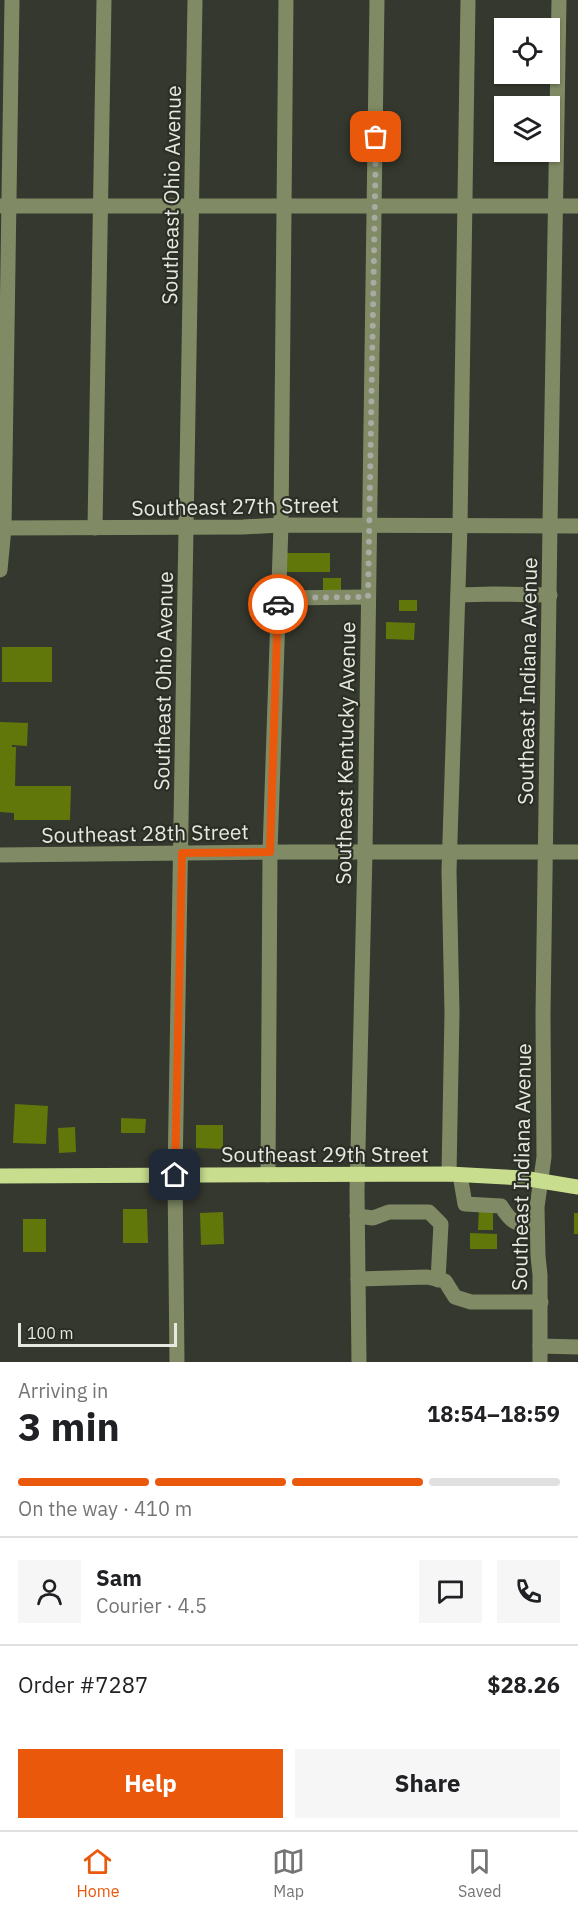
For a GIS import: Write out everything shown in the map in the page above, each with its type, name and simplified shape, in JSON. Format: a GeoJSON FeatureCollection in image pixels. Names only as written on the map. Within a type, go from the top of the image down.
{"type":"FeatureCollection","features":[{"type":"Feature","properties":{"kind":"main road","name":"Southeast 29th Street"},"geometry":{"type":"LineString","coordinates":[[0,1176],[454,1174],[523,1178],[578,1187]]}},
{"type":"Feature","properties":{"kind":"street"},"geometry":{"type":"LineString","coordinates":[[0,570],[4,206],[12,0]]}},
{"type":"Feature","properties":{"kind":"street"},"geometry":{"type":"LineString","coordinates":[[95,528],[104,0]]}},
{"type":"Feature","properties":{"kind":"street","name":"Southeast Ohio Avenue"},"geometry":{"type":"LineString","coordinates":[[177,1362],[175,1175],[195,0]]}},
{"type":"Feature","properties":{"kind":"street"},"geometry":{"type":"LineString","coordinates":[[268,1175],[270,852],[281,525],[286,0]]}},
{"type":"Feature","properties":{"kind":"street","name":"Southeast Kentucky Avenue"},"geometry":{"type":"LineString","coordinates":[[359,1362],[357,1216],[377,0]]}},
{"type":"Feature","properties":{"kind":"street"},"geometry":{"type":"LineString","coordinates":[[468,0],[460,526],[449,871],[454,1174],[465,1204],[501,1206],[510,1220],[523,1225],[537,1225]]}},
{"type":"Feature","properties":{"kind":"street","name":"Southeast Indiana Avenue"},"geometry":{"type":"LineString","coordinates":[[540,1354],[541,1302],[537,1225],[544,1157],[550,525],[560,0]]}},
{"type":"Feature","properties":{"kind":"street"},"geometry":{"type":"LineString","coordinates":[[4,206],[578,206]]}},
{"type":"Feature","properties":{"kind":"street","name":"Southeast 27th Street"},"geometry":{"type":"LineString","coordinates":[[2,528],[281,525],[578,526]]}},
{"type":"Feature","properties":{"kind":"street"},"geometry":{"type":"LineString","coordinates":[[458,595],[550,595]]}},
{"type":"Feature","properties":{"kind":"street"},"geometry":{"type":"LineString","coordinates":[[278,598],[368,597]]}},
{"type":"Feature","properties":{"kind":"street","name":"Southeast 28th Street"},"geometry":{"type":"LineString","coordinates":[[0,855],[578,852]]}},
{"type":"Feature","properties":{"kind":"street"},"geometry":{"type":"LineString","coordinates":[[357,1216],[373,1218],[388,1212],[429,1212],[441,1224],[438,1280]]}},
{"type":"Feature","properties":{"kind":"street"},"geometry":{"type":"LineString","coordinates":[[358,1279],[427,1277],[445,1281],[455,1297],[471,1302],[541,1302]]}},
{"type":"Feature","properties":{"kind":"street"},"geometry":{"type":"LineString","coordinates":[[540,1354],[578,1347]]}},
{"type":"Feature","properties":{"kind":"building"},"geometry":{"type":"Polygon","coordinates":[[[282,553],[330,553],[330,572],[282,572],[282,553]]]}},
{"type":"Feature","properties":{"kind":"building"},"geometry":{"type":"Polygon","coordinates":[[[323,578],[341,578],[341,593],[323,594],[323,578]]]}},
{"type":"Feature","properties":{"kind":"building"},"geometry":{"type":"Polygon","coordinates":[[[399,600],[417,600],[417,611],[399,611],[399,600]]]}},
{"type":"Feature","properties":{"kind":"building"},"geometry":{"type":"Polygon","coordinates":[[[386,622],[415,623],[414,640],[386,639],[386,622]]]}},
{"type":"Feature","properties":{"kind":"building"},"geometry":{"type":"Polygon","coordinates":[[[2,647],[52,647],[52,682],[2,682],[2,647]]]}},
{"type":"Feature","properties":{"kind":"building"},"geometry":{"type":"Polygon","coordinates":[[[0,722],[28,723],[27,746],[12,745],[16,747],[15,786],[71,786],[70,820],[14,820],[14,813],[0,812],[0,722]]]}},
{"type":"Feature","properties":{"kind":"building"},"geometry":{"type":"Polygon","coordinates":[[[15,1104],[48,1106],[46,1144],[13,1143],[15,1104]]]}},
{"type":"Feature","properties":{"kind":"building"},"geometry":{"type":"Polygon","coordinates":[[[121,1118],[146,1119],[145,1133],[121,1133],[121,1118]]]}},
{"type":"Feature","properties":{"kind":"building"},"geometry":{"type":"Polygon","coordinates":[[[196,1125],[223,1125],[223,1149],[196,1148],[196,1125]]]}},
{"type":"Feature","properties":{"kind":"building"},"geometry":{"type":"Polygon","coordinates":[[[75,1127],[76,1152],[59,1153],[58,1128],[75,1127]]]}},
{"type":"Feature","properties":{"kind":"building"},"geometry":{"type":"Polygon","coordinates":[[[479,1208],[493,1208],[493,1230],[478,1230],[479,1208]]]}},
{"type":"Feature","properties":{"kind":"building"},"geometry":{"type":"Polygon","coordinates":[[[123,1209],[147,1209],[148,1243],[123,1243],[123,1209]]]}},
{"type":"Feature","properties":{"kind":"building"},"geometry":{"type":"Polygon","coordinates":[[[223,1212],[224,1244],[201,1245],[200,1213],[223,1212]]]}},
{"type":"Feature","properties":{"kind":"building"},"geometry":{"type":"Polygon","coordinates":[[[574,1213],[578,1213],[578,1234],[574,1234],[574,1213]]]}},
{"type":"Feature","properties":{"kind":"building"},"geometry":{"type":"Polygon","coordinates":[[[23,1219],[46,1219],[46,1252],[23,1252],[23,1219]]]}},
{"type":"Feature","properties":{"kind":"building"},"geometry":{"type":"Polygon","coordinates":[[[470,1233],[497,1234],[497,1249],[470,1249],[470,1233]]]}},
{"type":"Feature","properties":{"kind":"way so far"},"geometry":{"type":"LineString","coordinates":[[278,604],[278,598],[368,597],[376,137]]}},
{"type":"Feature","properties":{"kind":"route"},"geometry":{"type":"LineString","coordinates":[[175,1175],[182,853],[270,852],[278,604]]}}]}
